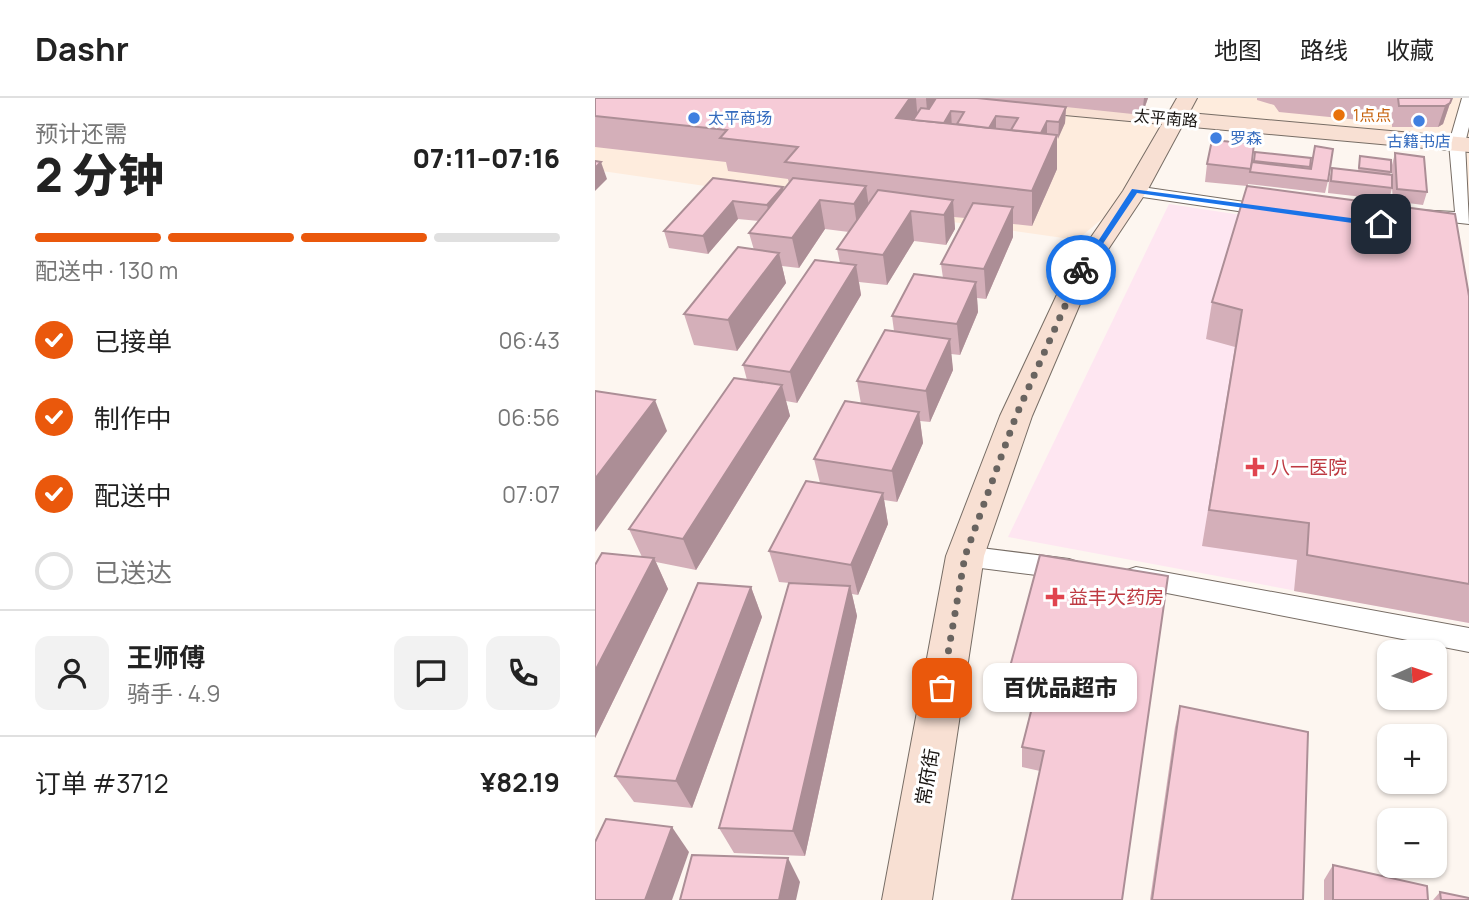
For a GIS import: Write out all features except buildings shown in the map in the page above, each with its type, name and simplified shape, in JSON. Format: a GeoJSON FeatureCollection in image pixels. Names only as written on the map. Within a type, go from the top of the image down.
{"type":"FeatureCollection","features":[{"type":"Feature","properties":{"kind":"main road","name":"太平南路"},"geometry":{"type":"LineString","coordinates":[[946,98],[1183,108],[1463,144]]}},
{"type":"Feature","properties":{"kind":"main road","name":"常府街"},"geometry":{"type":"LineString","coordinates":[[907,900],[965,556],[1016,416],[1082,269],[1135,191],[1183,108]]}},
{"type":"Feature","properties":{"kind":"street"},"geometry":{"type":"LineString","coordinates":[[1401,217],[1411,213],[1466,218],[1463,144],[1469,98]]}},
{"type":"Feature","properties":{"kind":"street"},"geometry":{"type":"LineString","coordinates":[[1135,191],[1295,215]]}},
{"type":"Feature","properties":{"kind":"street"},"geometry":{"type":"LineString","coordinates":[[965,556],[1103,573],[1469,640]]}},
{"type":"Feature","properties":{"kind":"shaded area"},"geometry":{"type":"Polygon","coordinates":[[[946,98],[1178,119],[1135,191],[1077,240],[595,170],[595,103],[946,98]]]}},
{"type":"Feature","properties":{"kind":"shaded area"},"geometry":{"type":"Polygon","coordinates":[[[1187,98],[1469,98],[1469,219],[1464,218],[1456,143],[1178,119],[1187,98]]]}},
{"type":"Feature","properties":{"kind":"shaded area","name":"八一医院"},"geometry":{"type":"Polygon","coordinates":[[[1169,204],[1445,246],[1469,623],[1008,537],[1169,204]]]}},
{"type":"Feature","properties":{"kind":"way so far"},"geometry":{"type":"LineString","coordinates":[[942,688],[965,556],[1016,416],[1081,270]]}},
{"type":"Feature","properties":{"kind":"place","name":"1点点"},"geometry":{"type":"Point","coordinates":[1339,115]}},
{"type":"Feature","properties":{"kind":"place","name":"太平商场"},"geometry":{"type":"Point","coordinates":[694,118]}},
{"type":"Feature","properties":{"kind":"place","name":"古籍书店"},"geometry":{"type":"Point","coordinates":[1419,121]}},
{"type":"Feature","properties":{"kind":"place","name":"罗森"},"geometry":{"type":"Point","coordinates":[1216,138]}},
{"type":"Feature","properties":{"kind":"place","name":"八一医院"},"geometry":{"type":"Point","coordinates":[1255,467]}},
{"type":"Feature","properties":{"kind":"place","name":"益丰大药房"},"geometry":{"type":"Point","coordinates":[1055,597]}},
{"type":"Feature","properties":{"kind":"place","name":"百优品超市"},"geometry":{"type":"Point","coordinates":[942,688]}},
{"type":"Feature","properties":{"kind":"route"},"geometry":{"type":"LineString","coordinates":[[1081,270],[1135,191],[1295,215],[1381,224]]}}]}
